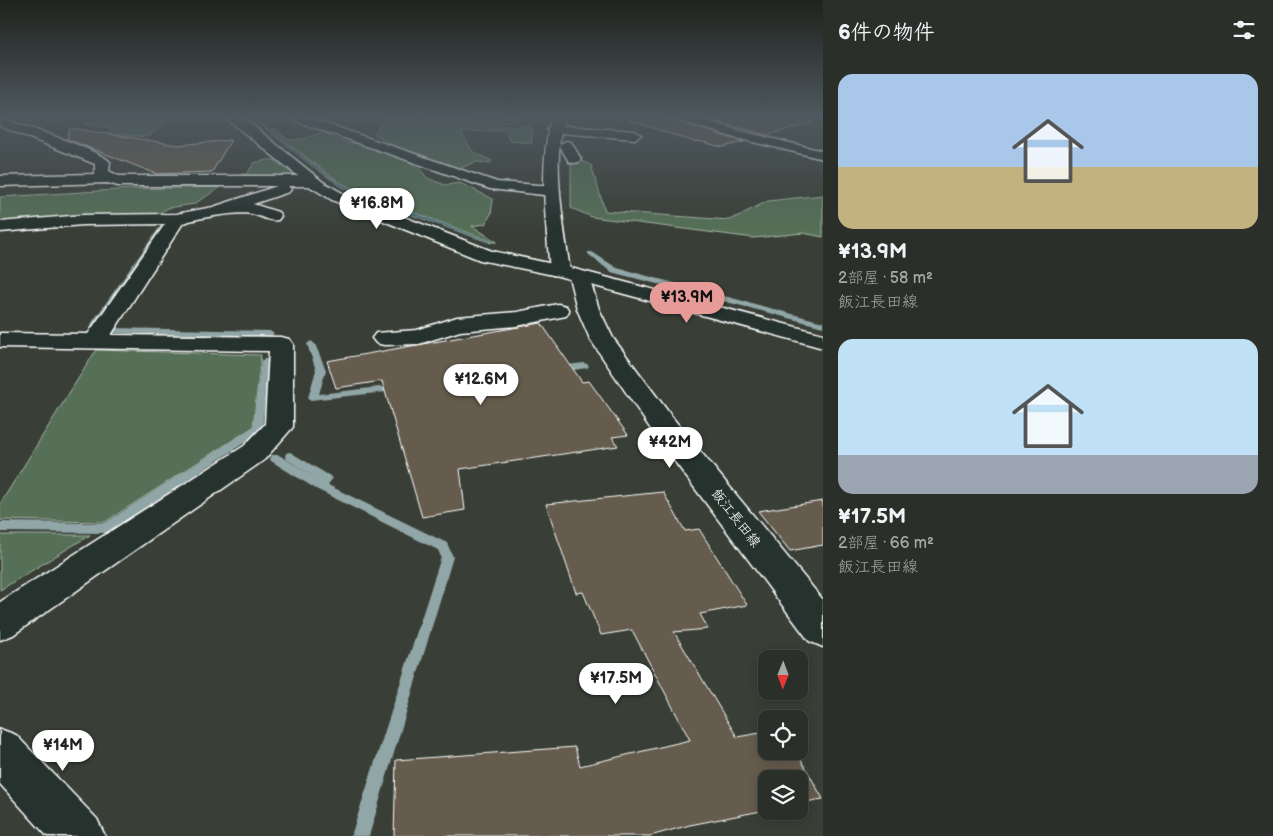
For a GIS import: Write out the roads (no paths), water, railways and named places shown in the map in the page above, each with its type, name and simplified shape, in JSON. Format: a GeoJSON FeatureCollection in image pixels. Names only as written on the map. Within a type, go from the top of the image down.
{"type":"FeatureCollection","features":[{"type":"Feature","properties":{"kind":"main road"},"geometry":{"type":"LineString","coordinates":[[87,154],[103,162],[101,172],[109,178]]}},
{"type":"Feature","properties":{"kind":"main road"},"geometry":{"type":"LineString","coordinates":[[280,154],[314,182],[350,202],[487,256],[569,274],[823,341]]}},
{"type":"Feature","properties":{"kind":"main road"},"geometry":{"type":"LineString","coordinates":[[405,154],[496,186],[552,191]]}},
{"type":"Feature","properties":{"kind":"main road","name":"飯江長田線"},"geometry":{"type":"LineString","coordinates":[[558,154],[552,191],[569,274],[602,339],[662,424],[823,629]]}},
{"type":"Feature","properties":{"kind":"main road"},"geometry":{"type":"LineString","coordinates":[[569,154],[574,159]]}},
{"type":"Feature","properties":{"kind":"main road"},"geometry":{"type":"LineString","coordinates":[[0,181],[109,178],[135,182],[314,182]]}},
{"type":"Feature","properties":{"kind":"main road"},"geometry":{"type":"LineString","coordinates":[[0,227],[84,220],[177,219],[196,213],[217,211],[262,193],[314,182]]}},
{"type":"Feature","properties":{"kind":"main road"},"geometry":{"type":"LineString","coordinates":[[350,202],[353,219]]}},
{"type":"Feature","properties":{"kind":"main road"},"geometry":{"type":"LineString","coordinates":[[229,207],[256,209],[272,216]]}},
{"type":"Feature","properties":{"kind":"main road"},"geometry":{"type":"LineString","coordinates":[[95,341],[177,219]]}},
{"type":"Feature","properties":{"kind":"main road"},"geometry":{"type":"LineString","coordinates":[[384,338],[420,337],[451,325],[517,319],[558,311]]}},
{"type":"Feature","properties":{"kind":"main road"},"geometry":{"type":"LineString","coordinates":[[0,340],[292,342],[279,426],[254,453],[0,622]]}},
{"type":"Feature","properties":{"kind":"main road"},"geometry":{"type":"LineString","coordinates":[[0,751],[80,836]]}},
{"type":"Feature","properties":{"kind":"water"},"geometry":{"type":"Polygon","coordinates":[[[297,154],[301,154],[330,177],[356,191],[491,241],[491,243],[392,208],[342,187],[297,154]]]}},
{"type":"Feature","properties":{"kind":"waterway"},"geometry":{"type":"LineString","coordinates":[[95,324],[166,223],[153,223]]}},
{"type":"Feature","properties":{"kind":"waterway"},"geometry":{"type":"LineString","coordinates":[[590,253],[614,270],[823,325]]}},
{"type":"Feature","properties":{"kind":"waterway"},"geometry":{"type":"LineString","coordinates":[[111,331],[270,334]]}},
{"type":"Feature","properties":{"kind":"waterway"},"geometry":{"type":"LineString","coordinates":[[311,344],[321,370],[313,398],[396,388]]}},
{"type":"Feature","properties":{"kind":"waterway"},"geometry":{"type":"LineString","coordinates":[[0,527],[107,528],[258,429],[265,361]]}},
{"type":"Feature","properties":{"kind":"waterway"},"geometry":{"type":"LineString","coordinates":[[559,369],[584,366]]}},
{"type":"Feature","properties":{"kind":"waterway"},"geometry":{"type":"LineString","coordinates":[[290,456],[326,479],[320,486]]}},
{"type":"Feature","properties":{"kind":"waterway"},"geometry":{"type":"LineString","coordinates":[[275,458],[320,486]]}},
{"type":"Feature","properties":{"kind":"waterway"},"geometry":{"type":"LineString","coordinates":[[320,486],[443,547],[447,557],[360,836]]}}]}
